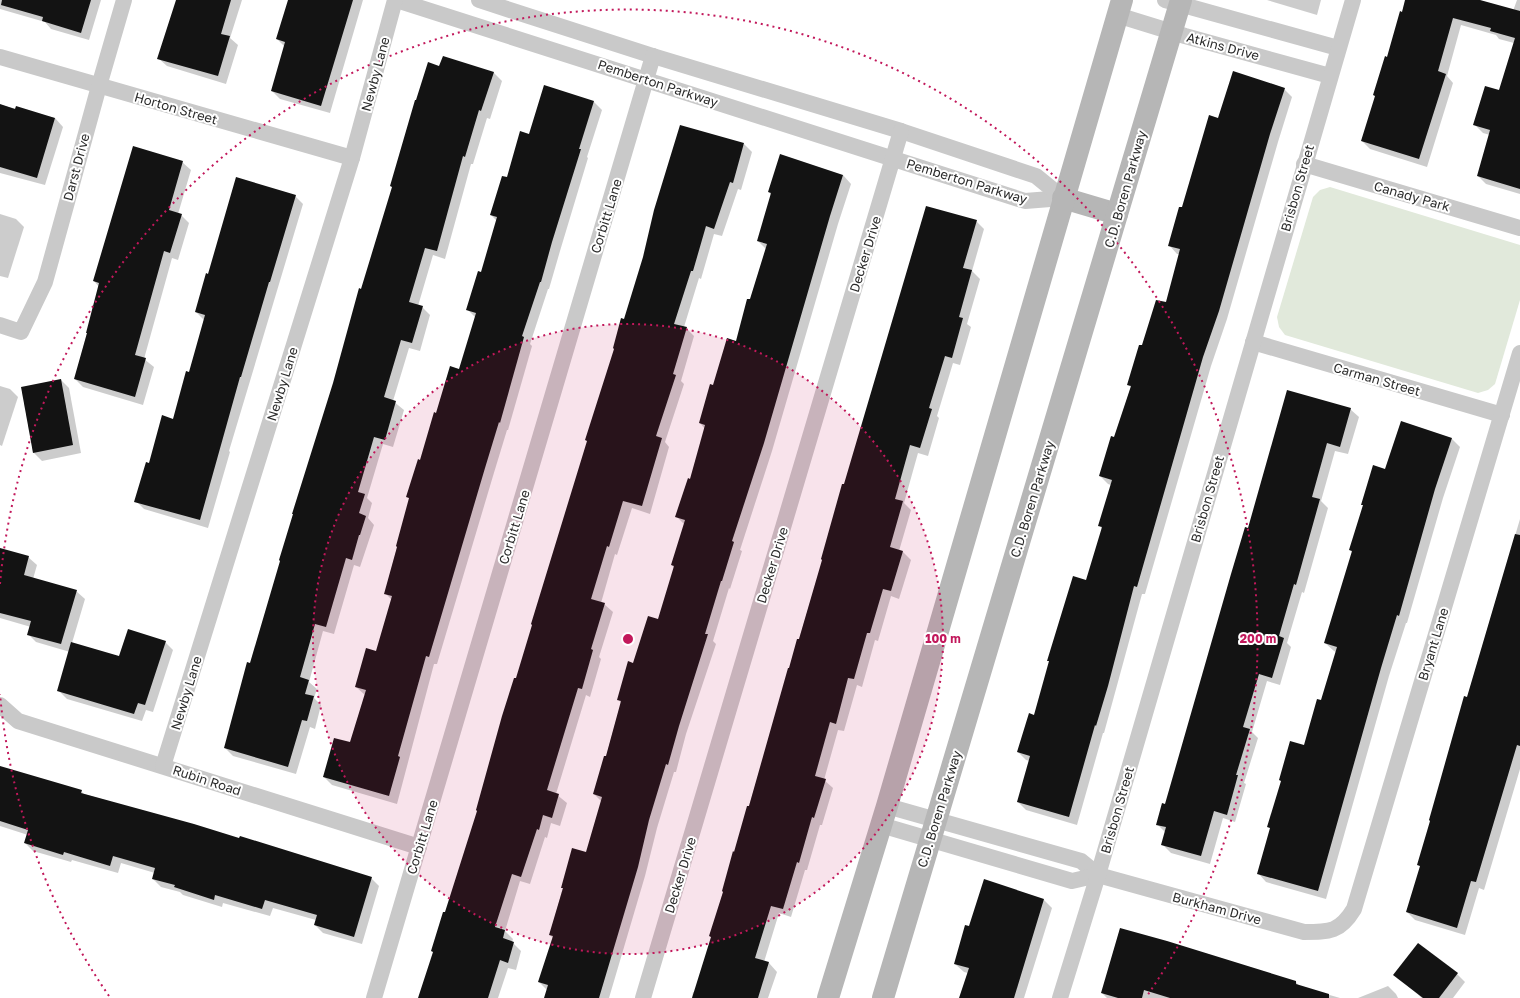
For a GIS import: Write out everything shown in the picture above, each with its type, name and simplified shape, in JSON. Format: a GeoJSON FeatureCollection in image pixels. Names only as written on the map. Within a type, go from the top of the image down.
{"type":"FeatureCollection","features":[{"type":"Feature","properties":{"kind":"street","name":"Darst Drive"},"geometry":{"type":"LineString","coordinates":[[0,325],[22,332],[45,282],[98,86],[124,0]]}},
{"type":"Feature","properties":{"kind":"street","name":"Pemberton Parkway"},"geometry":{"type":"LineString","coordinates":[[395,0],[1025,201],[1064,198]]}},
{"type":"Feature","properties":{"kind":"street","name":"Newby Lane"},"geometry":{"type":"LineString","coordinates":[[163,766],[352,158],[395,0]]}},
{"type":"Feature","properties":{"kind":"street","name":"Pemberton Parkway"},"geometry":{"type":"LineString","coordinates":[[479,0],[653,56],[901,131],[1036,176],[1064,198]]}},
{"type":"Feature","properties":{"kind":"street","name":"Brisbon Street"},"geometry":{"type":"LineString","coordinates":[[1060,998],[1098,875],[1353,0]]}},
{"type":"Feature","properties":{"kind":"street"},"geometry":{"type":"LineString","coordinates":[[1175,2],[1338,48]]}},
{"type":"Feature","properties":{"kind":"street","name":"C.D. Boren Parkway"},"geometry":{"type":"LineString","coordinates":[[882,998],[1171,32],[1175,2]]}},
{"type":"Feature","properties":{"kind":"street"},"geometry":{"type":"LineString","coordinates":[[828,998],[884,815],[1120,8]]}},
{"type":"Feature","properties":{"kind":"street","name":"Atkins Drive"},"geometry":{"type":"LineString","coordinates":[[1120,8],[1171,32],[1330,76]]}},
{"type":"Feature","properties":{"kind":"street","name":"Corbitt Lane"},"geometry":{"type":"LineString","coordinates":[[374,998],[653,56]]}},
{"type":"Feature","properties":{"kind":"street","name":"Horton Street"},"geometry":{"type":"LineString","coordinates":[[0,57],[352,158]]}},
{"type":"Feature","properties":{"kind":"street","name":"Decker Drive"},"geometry":{"type":"LineString","coordinates":[[643,998],[901,131]]}},
{"type":"Feature","properties":{"kind":"street","name":"Canady Park"},"geometry":{"type":"LineString","coordinates":[[1304,164],[1520,228]]}},
{"type":"Feature","properties":{"kind":"street"},"geometry":{"type":"LineString","coordinates":[[1064,198],[1117,214]]}},
{"type":"Feature","properties":{"kind":"street","name":"Carman Street"},"geometry":{"type":"LineString","coordinates":[[1253,342],[1502,415]]}},
{"type":"Feature","properties":{"kind":"street","name":"Bryant Lane"},"geometry":{"type":"LineString","coordinates":[[1337,928],[1347,921],[1354,909],[1520,353]]}},
{"type":"Feature","properties":{"kind":"street","name":"Rubin Road"},"geometry":{"type":"LineString","coordinates":[[0,705],[18,721],[419,847]]}},
{"type":"Feature","properties":{"kind":"street","name":"Burkham Drive"},"geometry":{"type":"LineString","coordinates":[[884,815],[933,830],[1072,881],[1098,875]]}},
{"type":"Feature","properties":{"kind":"street","name":"Burkham Drive"},"geometry":{"type":"LineString","coordinates":[[933,830],[1081,861],[1098,875],[1304,932],[1323,932],[1337,928]]}},
{"type":"Feature","properties":{"kind":"shaded area"},"geometry":{"type":"Polygon","coordinates":[[[1330,187],[1520,245],[1520,300],[1495,384],[1488,390],[1478,393],[1285,335],[1279,327],[1277,317],[1313,197],[1320,190],[1330,187]]]}},
{"type":"Feature","properties":{"kind":"building"},"geometry":{"type":"Polygon","coordinates":[[[2,0],[91,0],[81,33],[42,21],[43,17],[1,5],[2,0]]]}},
{"type":"Feature","properties":{"kind":"building"},"geometry":{"type":"Polygon","coordinates":[[[176,0],[231,0],[221,34],[230,36],[218,76],[157,59],[176,0]]]}},
{"type":"Feature","properties":{"kind":"building"},"geometry":{"type":"Polygon","coordinates":[[[288,0],[353,0],[321,106],[271,91],[285,42],[276,39],[288,0]]]}},
{"type":"Feature","properties":{"kind":"building"},"geometry":{"type":"Polygon","coordinates":[[[1405,0],[1480,0],[1520,11],[1520,189],[1477,176],[1490,130],[1473,125],[1485,86],[1499,90],[1515,38],[1490,31],[1491,28],[1453,18],[1438,71],[1446,74],[1419,159],[1361,141],[1375,96],[1373,95],[1385,56],[1387,57],[1400,11],[1402,12],[1405,0]]]}},
{"type":"Feature","properties":{"kind":"building"},"geometry":{"type":"Polygon","coordinates":[[[443,56],[494,72],[481,111],[479,110],[465,157],[463,156],[437,251],[425,248],[409,302],[423,306],[412,343],[401,340],[384,397],[396,401],[385,440],[374,437],[358,492],[365,494],[359,513],[366,516],[352,560],[346,558],[326,627],[315,624],[300,677],[309,680],[305,694],[314,696],[307,721],[302,720],[288,767],[224,748],[247,662],[250,663],[280,561],[279,560],[292,514],[333,383],[359,288],[361,289],[392,187],[390,186],[415,100],[428,62],[439,66],[443,56]]]}},
{"type":"Feature","properties":{"kind":"building"},"geometry":{"type":"Polygon","coordinates":[[[1233,71],[1285,88],[1270,134],[1219,311],[1203,357],[1137,587],[1134,586],[1108,686],[1096,726],[1095,725],[1069,817],[1017,802],[1030,756],[1017,752],[1029,713],[1034,715],[1049,661],[1047,661],[1073,576],[1086,580],[1102,527],[1098,526],[1112,480],[1099,476],[1111,436],[1114,437],[1131,386],[1127,385],[1139,345],[1142,345],[1156,300],[1166,302],[1180,249],[1168,246],[1179,207],[1182,207],[1209,115],[1218,118],[1233,71]]]}},
{"type":"Feature","properties":{"kind":"building"},"geometry":{"type":"Polygon","coordinates":[[[544,85],[594,101],[541,282],[522,336],[524,337],[500,423],[499,422],[429,657],[426,656],[398,756],[400,757],[389,796],[323,777],[334,738],[350,742],[366,690],[355,687],[366,648],[376,651],[392,596],[384,594],[409,498],[406,497],[418,459],[420,460],[434,412],[436,413],[450,366],[459,369],[476,313],[466,310],[478,271],[481,272],[497,217],[490,215],[502,176],[507,177],[520,131],[529,134],[544,85]]]}},
{"type":"Feature","properties":{"kind":"building"},"geometry":{"type":"Polygon","coordinates":[[[0,104],[15,109],[16,106],[55,118],[37,178],[0,167],[0,104]]]}},
{"type":"Feature","properties":{"kind":"building"},"geometry":{"type":"Polygon","coordinates":[[[680,125],[744,143],[733,183],[730,182],[714,229],[706,226],[693,271],[691,271],[674,324],[687,327],[673,374],[676,375],[656,436],[662,438],[642,506],[623,501],[609,547],[607,546],[591,599],[605,603],[591,649],[593,650],[582,689],[578,688],[547,790],[559,794],[552,818],[543,815],[539,830],[537,829],[521,877],[512,874],[495,927],[505,930],[503,938],[514,942],[508,963],[500,960],[488,998],[418,998],[433,952],[431,951],[443,912],[445,912],[477,811],[476,810],[502,716],[514,678],[516,678],[532,625],[531,624],[587,441],[585,440],[614,349],[621,318],[624,319],[643,257],[654,210],[680,125]]]}},
{"type":"Feature","properties":{"kind":"building"},"geometry":{"type":"Polygon","coordinates":[[[133,146],[183,161],[169,210],[182,214],[170,253],[164,251],[135,355],[146,358],[135,397],[74,379],[99,283],[93,281],[133,146]]]}},
{"type":"Feature","properties":{"kind":"building"},"geometry":{"type":"Polygon","coordinates":[[[780,154],[843,175],[764,443],[732,541],[734,542],[705,634],[708,634],[668,765],[666,764],[649,820],[638,867],[599,998],[544,998],[548,985],[538,982],[553,936],[549,935],[563,888],[561,888],[572,848],[586,852],[602,797],[593,794],[604,756],[606,756],[621,701],[617,700],[628,661],[633,663],[648,616],[658,619],[674,566],[671,565],[685,520],[675,517],[688,478],[690,479],[705,425],[699,423],[710,384],[713,385],[727,338],[736,341],[747,299],[750,299],[767,244],[757,241],[771,193],[768,192],[780,154]]]}},
{"type":"Feature","properties":{"kind":"building"},"geometry":{"type":"Polygon","coordinates":[[[236,177],[296,195],[240,377],[200,520],[134,502],[146,462],[149,463],[162,415],[173,419],[186,371],[189,372],[205,315],[195,312],[206,273],[208,274],[236,177]]]}},
{"type":"Feature","properties":{"kind":"building"},"geometry":{"type":"Polygon","coordinates":[[[926,206],[977,220],[963,268],[972,270],[959,317],[963,318],[952,358],[945,356],[929,408],[932,409],[920,448],[910,445],[895,499],[903,501],[890,547],[903,551],[891,591],[883,589],[870,633],[867,633],[854,679],[848,678],[836,724],[830,722],[815,776],[826,779],[814,818],[812,817],[799,863],[797,862],[783,909],[771,906],[755,958],[769,962],[758,998],[692,998],[711,937],[709,936],[723,892],[722,891],[733,851],[734,852],[747,806],[749,806],[797,639],[799,639],[842,484],[844,484],[926,206]]]}},
{"type":"Feature","properties":{"kind":"building"},"geometry":{"type":"Polygon","coordinates":[[[61,379],[73,445],[33,453],[21,387],[61,379]]]}},
{"type":"Feature","properties":{"kind":"building"},"geometry":{"type":"Polygon","coordinates":[[[1287,390],[1351,408],[1340,447],[1327,443],[1312,497],[1320,499],[1296,585],[1294,584],[1279,636],[1284,638],[1272,678],[1259,674],[1243,727],[1250,729],[1236,775],[1238,775],[1227,815],[1214,811],[1201,856],[1161,845],[1166,827],[1156,825],[1162,803],[1165,804],[1231,574],[1245,527],[1248,528],[1287,390]]]}},
{"type":"Feature","properties":{"kind":"building"},"geometry":{"type":"Polygon","coordinates":[[[1401,421],[1452,438],[1435,489],[1399,616],[1397,615],[1381,668],[1318,891],[1257,874],[1270,828],[1267,827],[1281,781],[1279,780],[1290,741],[1304,745],[1317,699],[1321,700],[1337,647],[1324,643],[1352,551],[1349,550],[1363,505],[1361,505],[1373,465],[1385,469],[1401,421]]]}},
{"type":"Feature","properties":{"kind":"building"},"geometry":{"type":"Polygon","coordinates":[[[1515,534],[1520,535],[1520,746],[1517,745],[1476,882],[1471,881],[1457,928],[1406,912],[1420,866],[1417,865],[1430,821],[1429,820],[1464,696],[1467,697],[1515,534]]]}},
{"type":"Feature","properties":{"kind":"building"},"geometry":{"type":"Polygon","coordinates":[[[0,548],[29,556],[24,575],[77,590],[61,644],[27,635],[31,621],[0,613],[0,548]]]}},
{"type":"Feature","properties":{"kind":"building"},"geometry":{"type":"Polygon","coordinates":[[[128,629],[166,641],[145,705],[138,703],[134,714],[57,691],[71,642],[119,656],[128,629]]]}},
{"type":"Feature","properties":{"kind":"building"},"geometry":{"type":"Polygon","coordinates":[[[0,766],[82,790],[81,793],[239,838],[240,836],[372,877],[354,937],[314,925],[317,915],[265,900],[262,909],[215,895],[214,900],[174,887],[175,885],[152,879],[155,868],[113,856],[110,866],[64,852],[63,855],[24,843],[28,830],[0,821],[0,766]]]}},
{"type":"Feature","properties":{"kind":"building"},"geometry":{"type":"Polygon","coordinates":[[[984,879],[1044,899],[1014,998],[959,998],[969,968],[954,964],[965,925],[969,926],[984,879]]]}},
{"type":"Feature","properties":{"kind":"building"},"geometry":{"type":"Polygon","coordinates":[[[1120,928],[1296,981],[1296,984],[1329,994],[1329,998],[1170,998],[1144,990],[1142,998],[1118,998],[1101,993],[1120,928]]]}},
{"type":"Feature","properties":{"kind":"building"},"geometry":{"type":"Polygon","coordinates":[[[1418,943],[1458,973],[1439,998],[1423,998],[1393,975],[1418,943]]]}}]}
